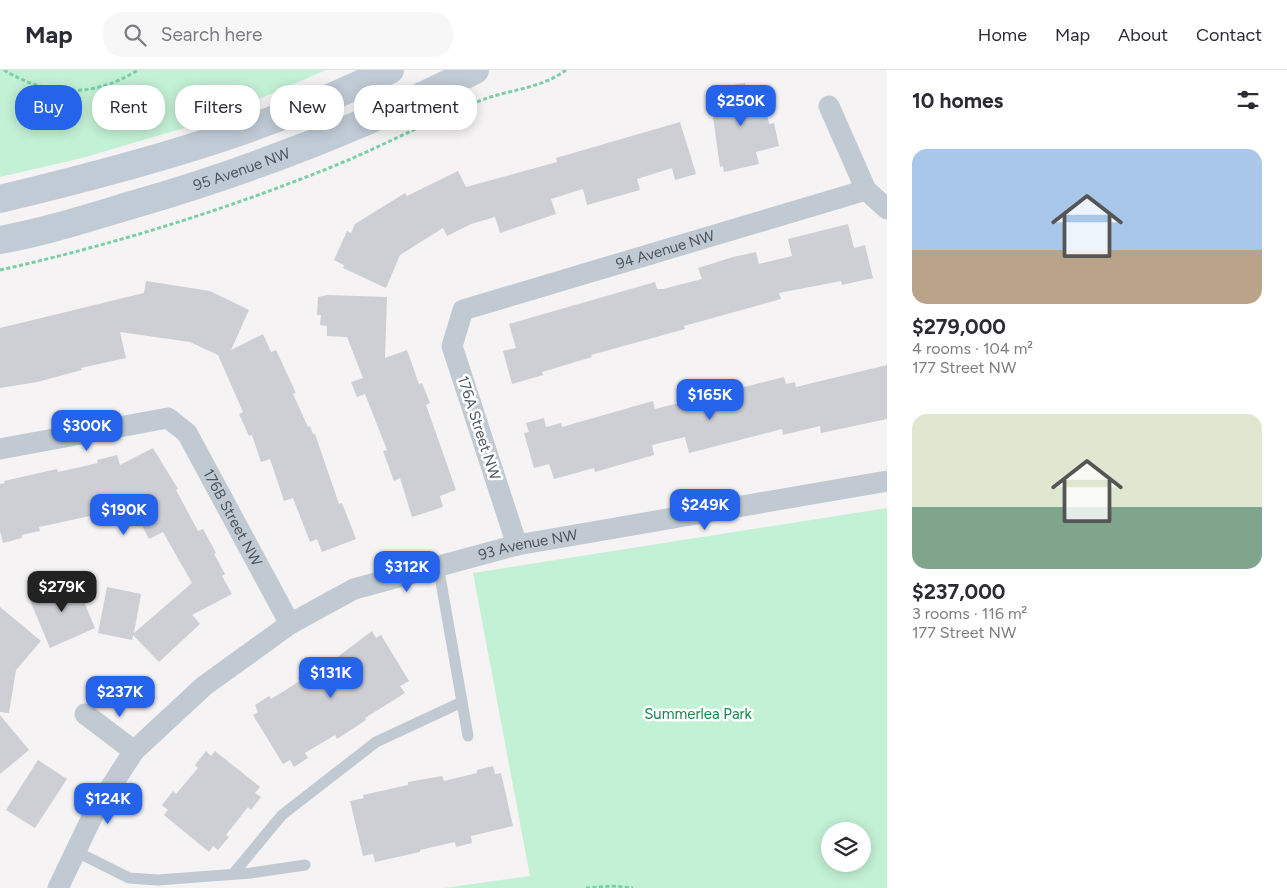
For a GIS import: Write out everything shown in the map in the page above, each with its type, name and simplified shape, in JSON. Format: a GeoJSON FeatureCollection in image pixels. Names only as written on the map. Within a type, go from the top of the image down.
{"type":"FeatureCollection","features":[{"type":"Feature","properties":{"kind":"main road"},"geometry":{"type":"LineString","coordinates":[[0,199],[103,174],[194,147],[276,119],[390,70]]}},
{"type":"Feature","properties":{"kind":"main road","name":"95 Avenue NW"},"geometry":{"type":"LineString","coordinates":[[0,240],[105,213],[218,180],[307,146],[433,92],[475,70]]}},
{"type":"Feature","properties":{"kind":"street"},"geometry":{"type":"LineString","coordinates":[[829,106],[866,190],[887,209]]}},
{"type":"Feature","properties":{"kind":"street","name":"94 Avenue NW"},"geometry":{"type":"LineString","coordinates":[[463,310],[866,190]]}},
{"type":"Feature","properties":{"kind":"street","name":"176A Street NW"},"geometry":{"type":"LineString","coordinates":[[463,310],[452,346],[517,545]]}},
{"type":"Feature","properties":{"kind":"street","name":"176B Street NW"},"geometry":{"type":"LineString","coordinates":[[0,449],[168,418],[187,433],[290,624]]}},
{"type":"Feature","properties":{"kind":"street","name":"93 Avenue NW"},"geometry":{"type":"LineString","coordinates":[[58,888],[94,813],[134,751],[204,686],[290,624],[354,589],[517,545],[887,480]]}},
{"type":"Feature","properties":{"kind":"street"},"geometry":{"type":"LineString","coordinates":[[85,714],[134,751]]}},
{"type":"Feature","properties":{"kind":"lane"},"geometry":{"type":"LineString","coordinates":[[438,565],[468,736]]}},
{"type":"Feature","properties":{"kind":"lane"},"geometry":{"type":"LineString","coordinates":[[233,874],[282,815],[376,742],[462,702]]}},
{"type":"Feature","properties":{"kind":"lane"},"geometry":{"type":"LineString","coordinates":[[75,851],[130,878],[158,880],[233,874],[305,865]]}},
{"type":"Feature","properties":{"kind":"path"},"geometry":{"type":"LineString","coordinates":[[4,70],[35,86],[54,91],[103,86],[138,70]]}},
{"type":"Feature","properties":{"kind":"path"},"geometry":{"type":"LineString","coordinates":[[586,888],[612,886],[633,888]]}},
{"type":"Feature","properties":{"kind":"green space"},"geometry":{"type":"Polygon","coordinates":[[[0,70],[326,70],[292,85],[270,85],[270,94],[260,99],[260,85],[175,85],[175,130],[177,130],[82,158],[0,177],[0,70]]]}},
{"type":"Feature","properties":{"kind":"green space","name":"Summerlea Park"},"geometry":{"type":"Polygon","coordinates":[[[887,508],[887,888],[444,888],[530,876],[473,573],[887,508]]]}},
{"type":"Feature","properties":{"kind":"building"},"geometry":{"type":"Polygon","coordinates":[[[745,83],[748,97],[764,94],[769,124],[774,123],[779,146],[756,152],[759,164],[724,172],[723,166],[720,167],[709,89],[745,83]]]}},
{"type":"Feature","properties":{"kind":"building"},"geometry":{"type":"Polygon","coordinates":[[[680,122],[696,174],[675,180],[672,168],[637,179],[640,190],[587,205],[583,189],[551,199],[556,214],[500,233],[495,217],[471,224],[447,236],[443,228],[400,255],[386,288],[343,268],[344,265],[334,260],[347,231],[351,233],[355,224],[405,193],[407,196],[458,171],[466,187],[557,162],[556,158],[680,122]]]}},
{"type":"Feature","properties":{"kind":"building"},"geometry":{"type":"Polygon","coordinates":[[[848,224],[854,248],[865,245],[873,278],[842,285],[841,281],[779,293],[781,299],[684,326],[685,329],[591,355],[592,357],[542,372],[543,375],[512,384],[503,351],[516,348],[509,324],[655,282],[657,289],[663,289],[702,279],[698,268],[733,257],[756,252],[759,264],[792,256],[788,239],[848,224]]]}},
{"type":"Feature","properties":{"kind":"building"},"geometry":{"type":"Polygon","coordinates":[[[146,281],[210,291],[249,310],[231,350],[263,334],[271,352],[276,350],[296,393],[293,394],[308,427],[310,426],[313,434],[315,434],[339,504],[342,503],[356,539],[322,552],[317,539],[310,542],[293,498],[284,501],[270,459],[261,462],[252,435],[249,436],[239,414],[243,412],[218,355],[190,342],[120,332],[126,358],[81,368],[82,370],[37,382],[0,388],[0,328],[144,293],[146,281]]]}},
{"type":"Feature","properties":{"kind":"building"},"geometry":{"type":"Polygon","coordinates":[[[327,295],[387,297],[385,358],[407,350],[419,384],[422,383],[430,403],[426,405],[456,490],[440,496],[443,507],[412,517],[400,478],[394,481],[383,451],[387,450],[365,394],[357,397],[351,382],[363,378],[347,337],[327,336],[327,326],[320,325],[321,315],[317,315],[318,297],[327,295]]]}},
{"type":"Feature","properties":{"kind":"building"},"geometry":{"type":"Polygon","coordinates":[[[887,365],[887,419],[821,433],[820,426],[783,435],[782,429],[689,453],[685,437],[652,445],[654,455],[595,472],[594,468],[554,479],[549,464],[534,468],[524,433],[529,432],[526,423],[544,418],[546,427],[561,423],[562,427],[653,401],[655,409],[784,377],[786,384],[795,382],[796,387],[887,365]]]}},
{"type":"Feature","properties":{"kind":"building"},"geometry":{"type":"Polygon","coordinates":[[[153,448],[178,489],[176,490],[198,531],[203,529],[216,553],[214,554],[225,574],[222,576],[232,594],[192,615],[200,624],[159,662],[133,635],[132,640],[98,633],[107,587],[141,594],[134,633],[192,583],[163,532],[149,539],[137,516],[111,522],[111,519],[92,523],[90,516],[39,527],[40,531],[22,535],[22,538],[3,543],[0,531],[0,484],[5,483],[4,481],[57,469],[58,472],[98,463],[97,460],[117,455],[120,465],[153,448]]]}},
{"type":"Feature","properties":{"kind":"building"},"geometry":{"type":"Polygon","coordinates":[[[74,578],[95,628],[50,648],[29,598],[74,578]]]}},
{"type":"Feature","properties":{"kind":"building"},"geometry":{"type":"Polygon","coordinates":[[[0,607],[41,641],[16,670],[9,713],[0,712],[0,607]]]}},
{"type":"Feature","properties":{"kind":"building"},"geometry":{"type":"Polygon","coordinates":[[[372,631],[376,638],[381,635],[409,681],[400,686],[405,693],[365,718],[366,720],[337,739],[335,735],[305,753],[308,758],[294,767],[290,760],[283,764],[253,715],[258,712],[255,705],[269,696],[271,699],[300,681],[298,678],[329,659],[331,662],[372,631]]]}},
{"type":"Feature","properties":{"kind":"building"},"geometry":{"type":"Polygon","coordinates":[[[0,715],[29,750],[0,774],[0,715]]]}},
{"type":"Feature","properties":{"kind":"building"},"geometry":{"type":"Polygon","coordinates":[[[206,751],[211,756],[215,751],[260,787],[255,793],[261,797],[251,810],[248,807],[226,835],[229,837],[218,850],[213,846],[209,852],[164,815],[168,810],[162,805],[173,791],[176,794],[198,768],[195,765],[206,751]]]}},
{"type":"Feature","properties":{"kind":"building"},"geometry":{"type":"Polygon","coordinates":[[[38,760],[67,779],[35,828],[6,810],[38,760]]]}},
{"type":"Feature","properties":{"kind":"building"},"geometry":{"type":"Polygon","coordinates":[[[493,766],[495,774],[501,773],[513,826],[471,836],[472,843],[456,847],[455,842],[375,862],[373,854],[363,856],[350,801],[364,798],[363,795],[408,785],[408,782],[442,776],[444,781],[477,773],[477,770],[493,766]]]}}]}
